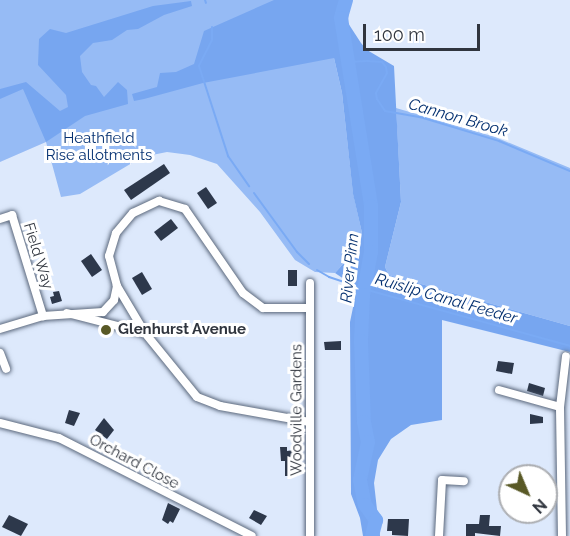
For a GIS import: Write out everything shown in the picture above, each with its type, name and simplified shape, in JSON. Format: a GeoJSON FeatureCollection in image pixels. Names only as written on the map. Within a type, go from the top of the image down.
{"type":"FeatureCollection","features":[{"type":"Feature","properties":{"kind":"street"},"geometry":{"type":"LineString","coordinates":[[310,308],[263,308],[243,293],[185,208],[159,201],[133,213],[116,233],[109,256],[117,286],[145,333],[197,397],[220,406],[310,422]]}},
{"type":"Feature","properties":{"kind":"street","name":"Field Way"},"geometry":{"type":"LineString","coordinates":[[0,219],[12,215],[43,316]]}},
{"type":"Feature","properties":{"kind":"street","name":"Woodville Gardens"},"geometry":{"type":"LineString","coordinates":[[310,283],[310,536]]}},
{"type":"Feature","properties":{"kind":"street"},"geometry":{"type":"LineString","coordinates":[[0,329],[43,316],[103,312],[114,300],[117,286]]}},
{"type":"Feature","properties":{"kind":"street"},"geometry":{"type":"LineString","coordinates":[[67,313],[145,333]]}},
{"type":"Feature","properties":{"kind":"street"},"geometry":{"type":"LineString","coordinates":[[0,353],[6,369]]}},
{"type":"Feature","properties":{"kind":"street"},"geometry":{"type":"LineString","coordinates":[[562,536],[560,407],[566,356]]}},
{"type":"Feature","properties":{"kind":"street"},"geometry":{"type":"LineString","coordinates":[[499,390],[560,407]]}},
{"type":"Feature","properties":{"kind":"street","name":"Orchard Close"},"geometry":{"type":"LineString","coordinates":[[0,423],[59,438],[252,536]]}},
{"type":"Feature","properties":{"kind":"street"},"geometry":{"type":"LineString","coordinates":[[439,536],[442,480],[464,481]]}},
{"type":"Feature","properties":{"kind":"green space","name":"Heathfield Rise allotments"},"geometry":{"type":"Polygon","coordinates":[[[0,0],[340,0],[334,58],[342,93],[353,193],[362,233],[360,245],[335,273],[315,272],[295,260],[260,212],[217,164],[190,155],[167,152],[142,157],[80,194],[61,197],[46,142],[0,162],[0,0]]]}},
{"type":"Feature","properties":{"kind":"green space"},"geometry":{"type":"Polygon","coordinates":[[[396,108],[495,137],[570,168],[570,326],[389,275],[385,267],[401,202],[396,108]]]}},
{"type":"Feature","properties":{"kind":"shaded area"},"geometry":{"type":"Polygon","coordinates":[[[274,0],[351,0],[348,23],[361,43],[367,50],[394,66],[401,202],[385,267],[389,275],[570,326],[570,352],[442,320],[442,420],[411,425],[391,439],[378,460],[374,483],[380,536],[363,536],[360,518],[351,494],[350,322],[356,293],[348,290],[344,279],[335,273],[360,245],[362,233],[353,194],[342,93],[334,58],[203,83],[134,101],[132,94],[157,87],[160,73],[176,72],[194,64],[204,31],[274,0]]]}},
{"type":"Feature","properties":{"kind":"shaded area"},"geometry":{"type":"Polygon","coordinates":[[[191,1],[192,6],[164,15],[138,29],[127,30],[112,40],[93,43],[80,56],[82,72],[91,85],[96,86],[104,97],[118,82],[127,90],[128,104],[85,116],[46,142],[23,89],[0,99],[0,89],[26,82],[60,111],[68,107],[66,95],[38,65],[39,39],[50,29],[66,33],[153,6],[191,1]]]}},
{"type":"Feature","properties":{"kind":"building"},"geometry":{"type":"Polygon","coordinates":[[[164,164],[170,173],[131,200],[124,190],[164,164]]]}},
{"type":"Feature","properties":{"kind":"building"},"geometry":{"type":"Polygon","coordinates":[[[206,187],[217,203],[208,209],[197,193],[206,187]]]}},
{"type":"Feature","properties":{"kind":"building"},"geometry":{"type":"Polygon","coordinates":[[[171,219],[178,228],[161,241],[154,232],[171,219]]]}},
{"type":"Feature","properties":{"kind":"building"},"geometry":{"type":"Polygon","coordinates":[[[91,254],[102,270],[92,277],[81,261],[91,254]]]}},
{"type":"Feature","properties":{"kind":"building"},"geometry":{"type":"Polygon","coordinates":[[[288,270],[297,270],[297,286],[288,286],[288,270]]]}},
{"type":"Feature","properties":{"kind":"building"},"geometry":{"type":"Polygon","coordinates":[[[142,272],[152,289],[142,295],[132,278],[142,272]]]}},
{"type":"Feature","properties":{"kind":"building"},"geometry":{"type":"Polygon","coordinates":[[[59,291],[62,301],[52,304],[50,297],[54,296],[53,292],[59,291]]]}},
{"type":"Feature","properties":{"kind":"building"},"geometry":{"type":"Polygon","coordinates":[[[341,341],[341,350],[325,350],[324,342],[341,341]]]}},
{"type":"Feature","properties":{"kind":"building"},"geometry":{"type":"Polygon","coordinates":[[[498,361],[514,363],[512,374],[496,371],[498,361]]]}},
{"type":"Feature","properties":{"kind":"building"},"geometry":{"type":"Polygon","coordinates":[[[529,383],[545,388],[543,396],[527,391],[529,383]]]}},
{"type":"Feature","properties":{"kind":"building"},"geometry":{"type":"Polygon","coordinates":[[[69,410],[80,413],[74,426],[65,423],[69,410]]]}},
{"type":"Feature","properties":{"kind":"building"},"geometry":{"type":"Polygon","coordinates":[[[530,414],[543,417],[543,423],[530,424],[530,414]]]}},
{"type":"Feature","properties":{"kind":"building"},"geometry":{"type":"Polygon","coordinates":[[[104,418],[114,430],[107,439],[95,430],[104,418]]]}},
{"type":"Feature","properties":{"kind":"building"},"geometry":{"type":"Polygon","coordinates":[[[280,447],[287,447],[287,451],[294,450],[294,456],[298,455],[298,476],[285,476],[285,461],[281,461],[280,447]]]}},
{"type":"Feature","properties":{"kind":"building"},"geometry":{"type":"Polygon","coordinates":[[[168,503],[180,509],[173,523],[170,521],[168,524],[162,520],[168,503]]]}},
{"type":"Feature","properties":{"kind":"building"},"geometry":{"type":"Polygon","coordinates":[[[254,510],[267,516],[261,525],[249,518],[254,510]]]}},
{"type":"Feature","properties":{"kind":"building"},"geometry":{"type":"Polygon","coordinates":[[[9,515],[28,524],[21,536],[2,527],[9,515]]]}},
{"type":"Feature","properties":{"kind":"building"},"geometry":{"type":"Polygon","coordinates":[[[480,515],[490,515],[489,526],[501,526],[500,536],[475,533],[475,536],[466,536],[466,524],[479,524],[480,515]]]}},
{"type":"Feature","properties":{"kind":"building"},"geometry":{"type":"Polygon","coordinates":[[[388,519],[409,519],[408,536],[392,535],[392,531],[387,531],[388,519]]]}},
{"type":"Feature","properties":{"kind":"waterway","name":"River Pinn"},"geometry":{"type":"LineString","coordinates":[[346,0],[341,18],[371,206],[371,252],[363,295],[361,341],[364,422],[368,442],[360,480],[365,505],[376,520],[372,536]]}},
{"type":"Feature","properties":{"kind":"waterway","name":"Ruislip Canal Feeder"},"geometry":{"type":"LineString","coordinates":[[212,27],[212,40],[199,66],[228,156],[249,186]]}},
{"type":"Feature","properties":{"kind":"waterway","name":"Cannon Brook"},"geometry":{"type":"LineString","coordinates":[[349,62],[382,62],[386,67],[387,73],[376,93],[385,111],[420,117],[499,141],[570,171]]}},
{"type":"Feature","properties":{"kind":"waterway","name":"Ruislip Canal Feeder"},"geometry":{"type":"LineString","coordinates":[[254,193],[297,252],[309,264]]}},
{"type":"Feature","properties":{"kind":"waterway","name":"Ruislip Canal Feeder"},"geometry":{"type":"LineString","coordinates":[[317,270],[329,277],[371,291],[570,346]]}},
{"type":"Feature","properties":{"kind":"place","name":"Glenhurst Avenue"},"geometry":{"type":"Point","coordinates":[106,330]}}]}
